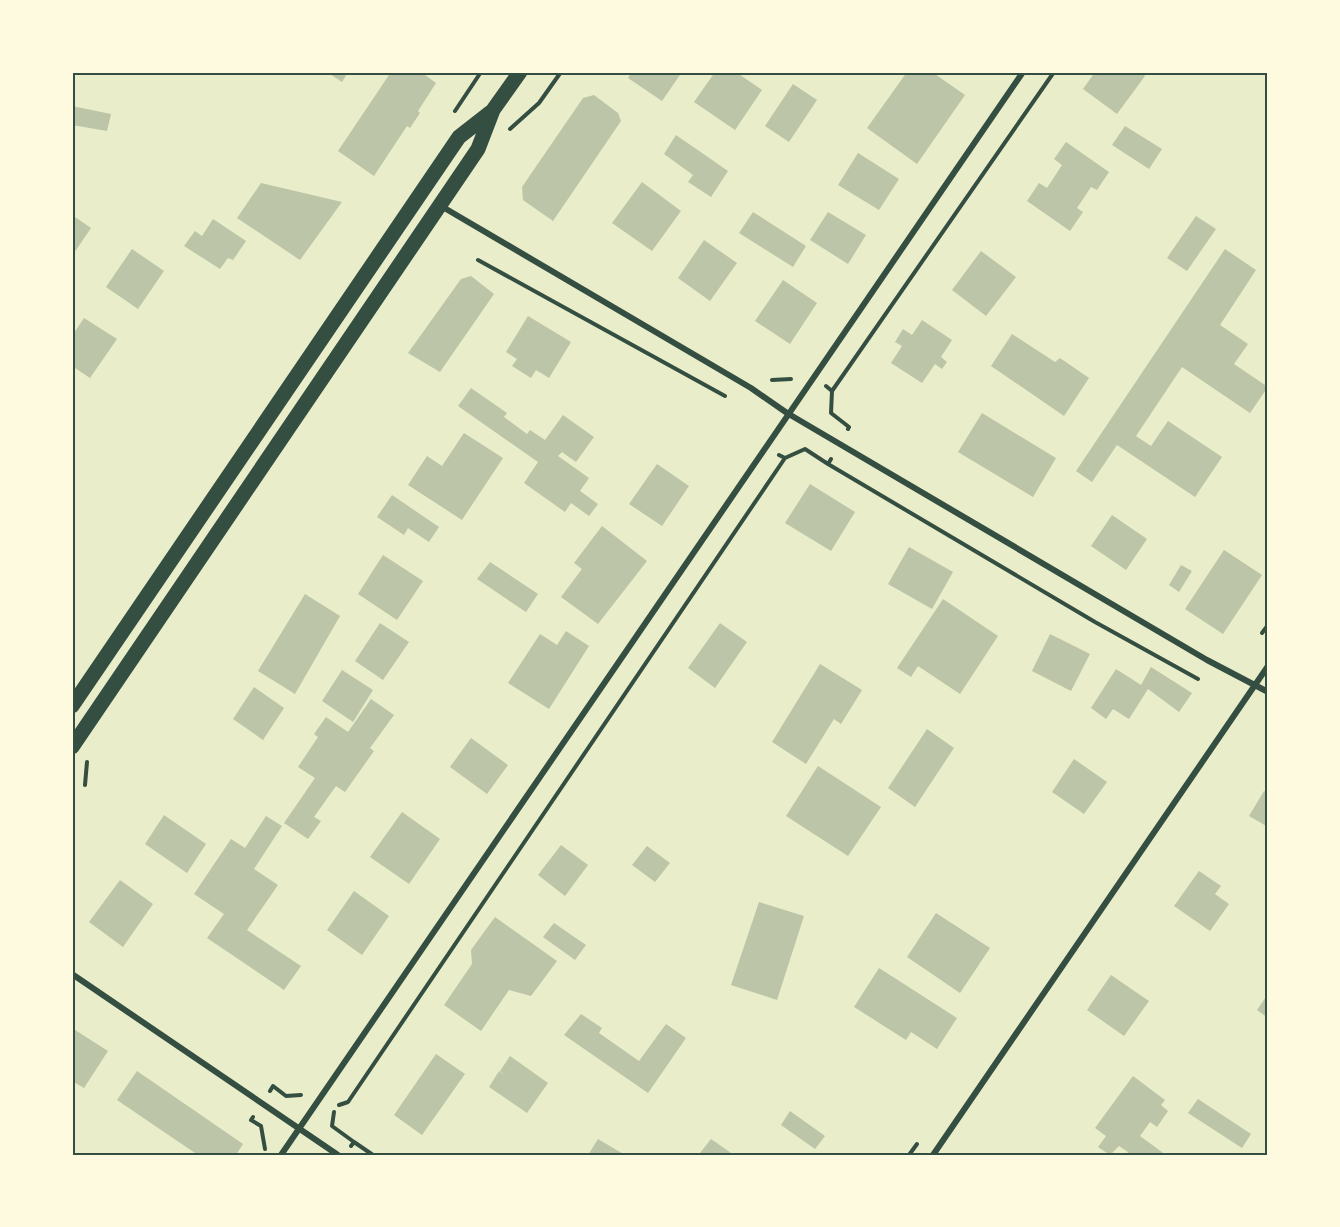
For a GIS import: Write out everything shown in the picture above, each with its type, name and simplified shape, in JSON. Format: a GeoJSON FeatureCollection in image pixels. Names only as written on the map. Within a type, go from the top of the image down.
{"type":"FeatureCollection","features":[{"type":"Feature","properties":{"kind":"main road"},"geometry":{"type":"LineString","coordinates":[[72,747],[478,149],[493,110],[520,72]]}},
{"type":"Feature","properties":{"kind":"main road"},"geometry":{"type":"LineString","coordinates":[[72,706],[459,137],[493,110]]}},
{"type":"Feature","properties":{"kind":"street"},"geometry":{"type":"LineString","coordinates":[[280,1155],[1023,72]]}},
{"type":"Feature","properties":{"kind":"street"},"geometry":{"type":"LineString","coordinates":[[440,205],[751,388],[788,413],[1268,692]]}},
{"type":"Feature","properties":{"kind":"street"},"geometry":{"type":"LineString","coordinates":[[933,1155],[1268,666]]}},
{"type":"Feature","properties":{"kind":"street"},"geometry":{"type":"LineString","coordinates":[[72,974],[338,1155]]}},
{"type":"Feature","properties":{"kind":"path"},"geometry":{"type":"LineString","coordinates":[[539,103],[561,72]]}},
{"type":"Feature","properties":{"kind":"path"},"geometry":{"type":"LineString","coordinates":[[832,391],[1054,72]]}},
{"type":"Feature","properties":{"kind":"path"},"geometry":{"type":"LineString","coordinates":[[478,260],[731,399]]}},
{"type":"Feature","properties":{"kind":"path"},"geometry":{"type":"LineString","coordinates":[[339,1105],[348,1102],[785,458]]}},
{"type":"Feature","properties":{"kind":"path"},"geometry":{"type":"LineString","coordinates":[[828,464],[1095,622],[1198,679]]}},
{"type":"Feature","properties":{"kind":"path"},"geometry":{"type":"LineString","coordinates":[[1262,633],[1268,626]]}},
{"type":"Feature","properties":{"kind":"path"},"geometry":{"type":"LineString","coordinates":[[354,1142],[373,1155]]}},
{"type":"Feature","properties":{"kind":"building"},"geometry":{"type":"Polygon","coordinates":[[[327,72],[348,72],[342,82],[327,72]]]}},
{"type":"Feature","properties":{"kind":"building"},"geometry":{"type":"Polygon","coordinates":[[[391,72],[421,72],[436,83],[410,128],[407,126],[374,176],[338,151],[391,72]]]}},
{"type":"Feature","properties":{"kind":"building"},"geometry":{"type":"Polygon","coordinates":[[[632,72],[682,72],[662,101],[628,78],[632,72]]]}},
{"type":"Feature","properties":{"kind":"building"},"geometry":{"type":"Polygon","coordinates":[[[715,72],[736,72],[762,90],[735,130],[694,102],[715,72]]]}},
{"type":"Feature","properties":{"kind":"building"},"geometry":{"type":"Polygon","coordinates":[[[907,72],[932,72],[965,95],[917,164],[867,128],[907,72]]]}},
{"type":"Feature","properties":{"kind":"building"},"geometry":{"type":"Polygon","coordinates":[[[1095,72],[1140,72],[1145,76],[1117,114],[1083,89],[1095,72]]]}},
{"type":"Feature","properties":{"kind":"building"},"geometry":{"type":"Polygon","coordinates":[[[793,84],[817,100],[789,142],[765,126],[793,84]]]}},
{"type":"Feature","properties":{"kind":"building"},"geometry":{"type":"Polygon","coordinates":[[[594,95],[618,113],[621,121],[553,221],[523,200],[522,187],[583,98],[594,95]]]}},
{"type":"Feature","properties":{"kind":"building"},"geometry":{"type":"Polygon","coordinates":[[[72,106],[111,114],[107,131],[72,125],[72,106]]]}},
{"type":"Feature","properties":{"kind":"building"},"geometry":{"type":"Polygon","coordinates":[[[1125,126],[1162,149],[1149,169],[1112,145],[1125,126]]]}},
{"type":"Feature","properties":{"kind":"building"},"geometry":{"type":"Polygon","coordinates":[[[676,135],[728,171],[711,197],[688,182],[693,175],[664,154],[676,135]]]}},
{"type":"Feature","properties":{"kind":"building"},"geometry":{"type":"Polygon","coordinates":[[[1066,142],[1109,172],[1097,190],[1091,187],[1077,208],[1083,212],[1070,231],[1027,201],[1039,183],[1047,188],[1062,165],[1054,159],[1066,142]]]}},
{"type":"Feature","properties":{"kind":"building"},"geometry":{"type":"Polygon","coordinates":[[[858,153],[899,179],[879,210],[838,185],[858,153]]]}},
{"type":"Feature","properties":{"kind":"building"},"geometry":{"type":"Polygon","coordinates":[[[642,182],[681,211],[652,251],[612,223],[642,182]]]}},
{"type":"Feature","properties":{"kind":"building"},"geometry":{"type":"Polygon","coordinates":[[[261,183],[342,202],[300,260],[237,218],[261,183]]]}},
{"type":"Feature","properties":{"kind":"building"},"geometry":{"type":"Polygon","coordinates":[[[753,212],[806,246],[793,267],[739,233],[753,212]]]}},
{"type":"Feature","properties":{"kind":"building"},"geometry":{"type":"Polygon","coordinates":[[[828,212],[866,235],[848,264],[810,240],[828,212]]]}},
{"type":"Feature","properties":{"kind":"building"},"geometry":{"type":"Polygon","coordinates":[[[72,215],[91,228],[72,256],[72,215]]]}},
{"type":"Feature","properties":{"kind":"building"},"geometry":{"type":"Polygon","coordinates":[[[1196,216],[1216,229],[1187,271],[1167,258],[1196,216]]]}},
{"type":"Feature","properties":{"kind":"building"},"geometry":{"type":"Polygon","coordinates":[[[213,219],[246,241],[233,260],[228,258],[220,269],[184,246],[195,231],[202,236],[213,219]]]}},
{"type":"Feature","properties":{"kind":"building"},"geometry":{"type":"Polygon","coordinates":[[[704,240],[737,263],[710,301],[678,278],[704,240]]]}},
{"type":"Feature","properties":{"kind":"building"},"geometry":{"type":"Polygon","coordinates":[[[132,249],[164,271],[138,309],[106,287],[132,249]]]}},
{"type":"Feature","properties":{"kind":"building"},"geometry":{"type":"Polygon","coordinates":[[[1225,249],[1256,270],[1220,325],[1248,344],[1234,364],[1268,387],[1250,413],[1182,367],[1136,436],[1151,446],[1168,421],[1222,457],[1195,497],[1117,445],[1092,482],[1076,471],[1225,249]]]}},
{"type":"Feature","properties":{"kind":"building"},"geometry":{"type":"Polygon","coordinates":[[[981,251],[1016,277],[986,316],[952,290],[981,251]]]}},
{"type":"Feature","properties":{"kind":"building"},"geometry":{"type":"Polygon","coordinates":[[[471,276],[494,294],[440,372],[408,353],[461,279],[471,276]]]}},
{"type":"Feature","properties":{"kind":"building"},"geometry":{"type":"Polygon","coordinates":[[[783,280],[817,303],[790,344],[755,321],[783,280]]]}},
{"type":"Feature","properties":{"kind":"building"},"geometry":{"type":"Polygon","coordinates":[[[528,316],[571,342],[549,378],[536,370],[531,378],[512,366],[517,359],[506,352],[528,316]]]}},
{"type":"Feature","properties":{"kind":"building"},"geometry":{"type":"Polygon","coordinates":[[[84,318],[117,339],[90,378],[72,366],[72,336],[84,318]]]}},
{"type":"Feature","properties":{"kind":"building"},"geometry":{"type":"Polygon","coordinates":[[[922,320],[952,340],[941,357],[947,362],[942,369],[935,364],[922,383],[891,363],[902,346],[895,342],[903,329],[912,335],[922,320]]]}},
{"type":"Feature","properties":{"kind":"building"},"geometry":{"type":"Polygon","coordinates":[[[1012,334],[1055,362],[1060,358],[1089,378],[1064,416],[991,366],[1012,334]]]}},
{"type":"Feature","properties":{"kind":"building"},"geometry":{"type":"Polygon","coordinates":[[[471,388],[507,413],[504,417],[527,434],[530,430],[545,440],[563,415],[594,437],[576,462],[562,452],[558,456],[589,478],[580,491],[598,504],[589,516],[571,503],[565,512],[524,483],[538,462],[458,406],[471,388]]]}},
{"type":"Feature","properties":{"kind":"building"},"geometry":{"type":"Polygon","coordinates":[[[982,413],[1056,458],[1033,497],[958,452],[982,413]]]}},
{"type":"Feature","properties":{"kind":"building"},"geometry":{"type":"Polygon","coordinates":[[[464,433],[503,458],[462,520],[408,485],[427,456],[442,466],[464,433]]]}},
{"type":"Feature","properties":{"kind":"building"},"geometry":{"type":"Polygon","coordinates":[[[657,464],[689,486],[662,526],[629,504],[657,464]]]}},
{"type":"Feature","properties":{"kind":"building"},"geometry":{"type":"Polygon","coordinates":[[[810,484],[855,512],[831,551],[785,523],[810,484]]]}},
{"type":"Feature","properties":{"kind":"building"},"geometry":{"type":"Polygon","coordinates":[[[392,495],[439,527],[429,542],[408,528],[404,535],[377,517],[392,495]]]}},
{"type":"Feature","properties":{"kind":"building"},"geometry":{"type":"Polygon","coordinates":[[[1112,515],[1147,539],[1126,570],[1091,546],[1112,515]]]}},
{"type":"Feature","properties":{"kind":"building"},"geometry":{"type":"Polygon","coordinates":[[[602,526],[647,561],[598,624],[561,597],[582,569],[574,563],[602,526]]]}},
{"type":"Feature","properties":{"kind":"building"},"geometry":{"type":"Polygon","coordinates":[[[909,547],[953,572],[932,609],[888,584],[909,547]]]}},
{"type":"Feature","properties":{"kind":"building"},"geometry":{"type":"Polygon","coordinates":[[[1224,550],[1262,575],[1223,634],[1185,609],[1224,550]]]}},
{"type":"Feature","properties":{"kind":"building"},"geometry":{"type":"Polygon","coordinates":[[[383,555],[423,581],[397,620],[358,594],[383,555]]]}},
{"type":"Feature","properties":{"kind":"building"},"geometry":{"type":"Polygon","coordinates":[[[490,562],[538,594],[526,612],[477,579],[490,562]]]}},
{"type":"Feature","properties":{"kind":"building"},"geometry":{"type":"Polygon","coordinates":[[[1181,565],[1192,571],[1179,592],[1169,585],[1181,565]]]}},
{"type":"Feature","properties":{"kind":"building"},"geometry":{"type":"Polygon","coordinates":[[[305,594],[340,616],[295,694],[258,671],[305,594]]]}},
{"type":"Feature","properties":{"kind":"building"},"geometry":{"type":"Polygon","coordinates":[[[943,599],[998,636],[960,694],[918,666],[911,677],[897,668],[943,599]]]}},
{"type":"Feature","properties":{"kind":"building"},"geometry":{"type":"Polygon","coordinates":[[[380,623],[409,642],[383,680],[355,661],[380,623]]]}},
{"type":"Feature","properties":{"kind":"building"},"geometry":{"type":"Polygon","coordinates":[[[720,623],[747,642],[715,688],[688,668],[720,623]]]}},
{"type":"Feature","properties":{"kind":"building"},"geometry":{"type":"Polygon","coordinates":[[[566,631],[589,646],[549,709],[508,683],[540,634],[557,645],[566,631]]]}},
{"type":"Feature","properties":{"kind":"building"},"geometry":{"type":"Polygon","coordinates":[[[1050,634],[1090,654],[1071,691],[1032,671],[1050,634]]]}},
{"type":"Feature","properties":{"kind":"building"},"geometry":{"type":"Polygon","coordinates":[[[820,664],[862,690],[841,724],[834,719],[806,764],[772,742],[820,664]]]}},
{"type":"Feature","properties":{"kind":"building"},"geometry":{"type":"Polygon","coordinates":[[[1151,667],[1192,693],[1179,712],[1148,689],[1129,719],[1113,709],[1106,719],[1091,708],[1116,669],[1141,685],[1151,667]]]}},
{"type":"Feature","properties":{"kind":"building"},"geometry":{"type":"Polygon","coordinates":[[[342,670],[373,690],[353,722],[322,701],[342,670]]]}},
{"type":"Feature","properties":{"kind":"building"},"geometry":{"type":"Polygon","coordinates":[[[254,687],[284,708],[263,740],[233,719],[254,687]]]}},
{"type":"Feature","properties":{"kind":"building"},"geometry":{"type":"Polygon","coordinates":[[[371,699],[394,715],[370,748],[374,751],[345,792],[336,786],[314,817],[321,821],[308,839],[284,823],[315,778],[298,767],[318,737],[314,734],[326,717],[348,732],[371,699]]]}},
{"type":"Feature","properties":{"kind":"building"},"geometry":{"type":"Polygon","coordinates":[[[927,729],[954,748],[915,807],[888,788],[927,729]]]}},
{"type":"Feature","properties":{"kind":"building"},"geometry":{"type":"Polygon","coordinates":[[[471,738],[508,765],[487,794],[450,767],[471,738]]]}},
{"type":"Feature","properties":{"kind":"building"},"geometry":{"type":"Polygon","coordinates":[[[1074,759],[1107,782],[1084,814],[1052,792],[1074,759]]]}},
{"type":"Feature","properties":{"kind":"building"},"geometry":{"type":"Polygon","coordinates":[[[818,766],[881,807],[848,856],[786,816],[818,766]]]}},
{"type":"Feature","properties":{"kind":"building"},"geometry":{"type":"Polygon","coordinates":[[[1264,791],[1268,793],[1268,827],[1249,816],[1264,791]]]}},
{"type":"Feature","properties":{"kind":"building"},"geometry":{"type":"Polygon","coordinates":[[[402,812],[440,839],[409,884],[370,857],[402,812]]]}},
{"type":"Feature","properties":{"kind":"building"},"geometry":{"type":"Polygon","coordinates":[[[164,815],[206,844],[187,873],[145,844],[164,815]]]}},
{"type":"Feature","properties":{"kind":"building"},"geometry":{"type":"Polygon","coordinates":[[[266,816],[282,826],[254,869],[278,885],[247,930],[301,966],[284,990],[207,938],[224,914],[194,894],[231,839],[245,848],[266,816]]]}},
{"type":"Feature","properties":{"kind":"building"},"geometry":{"type":"Polygon","coordinates":[[[561,845],[588,865],[565,896],[538,875],[561,845]]]}},
{"type":"Feature","properties":{"kind":"building"},"geometry":{"type":"Polygon","coordinates":[[[647,846],[670,863],[655,882],[632,865],[647,846]]]}},
{"type":"Feature","properties":{"kind":"building"},"geometry":{"type":"Polygon","coordinates":[[[1199,871],[1221,886],[1215,894],[1229,904],[1210,931],[1174,906],[1199,871]]]}},
{"type":"Feature","properties":{"kind":"building"},"geometry":{"type":"Polygon","coordinates":[[[120,880],[153,904],[123,947],[89,922],[120,880]]]}},
{"type":"Feature","properties":{"kind":"building"},"geometry":{"type":"Polygon","coordinates":[[[354,891],[389,916],[362,955],[327,930],[354,891]]]}},
{"type":"Feature","properties":{"kind":"building"},"geometry":{"type":"Polygon","coordinates":[[[759,902],[804,916],[777,1000],[731,985],[759,902]]]}},
{"type":"Feature","properties":{"kind":"building"},"geometry":{"type":"Polygon","coordinates":[[[936,913],[990,948],[960,993],[907,957],[936,913]]]}},
{"type":"Feature","properties":{"kind":"building"},"geometry":{"type":"Polygon","coordinates":[[[495,917],[557,961],[531,996],[509,990],[481,1031],[444,1005],[472,964],[471,950],[495,917]]]}},
{"type":"Feature","properties":{"kind":"building"},"geometry":{"type":"Polygon","coordinates":[[[554,923],[586,945],[575,960],[543,937],[554,923]]]}},
{"type":"Feature","properties":{"kind":"building"},"geometry":{"type":"Polygon","coordinates":[[[879,968],[957,1018],[937,1049],[911,1032],[906,1040],[854,1007],[879,968]]]}},
{"type":"Feature","properties":{"kind":"building"},"geometry":{"type":"Polygon","coordinates":[[[1111,975],[1149,1001],[1124,1036],[1087,1010],[1111,975]]]}},
{"type":"Feature","properties":{"kind":"building"},"geometry":{"type":"Polygon","coordinates":[[[1268,994],[1268,1018],[1257,1010],[1268,994]]]}},
{"type":"Feature","properties":{"kind":"building"},"geometry":{"type":"Polygon","coordinates":[[[581,1014],[602,1028],[599,1033],[639,1061],[666,1024],[686,1038],[648,1093],[564,1035],[581,1014]]]}},
{"type":"Feature","properties":{"kind":"building"},"geometry":{"type":"Polygon","coordinates":[[[72,1028],[108,1051],[84,1088],[72,1081],[72,1028]]]}},
{"type":"Feature","properties":{"kind":"building"},"geometry":{"type":"Polygon","coordinates":[[[436,1054],[465,1074],[422,1135],[394,1115],[436,1054]]]}},
{"type":"Feature","properties":{"kind":"building"},"geometry":{"type":"Polygon","coordinates":[[[510,1056],[548,1083],[527,1113],[489,1087],[499,1071],[505,1076],[500,1071],[510,1056]]]}},
{"type":"Feature","properties":{"kind":"building"},"geometry":{"type":"Polygon","coordinates":[[[137,1071],[243,1144],[236,1155],[198,1155],[117,1100],[137,1071]]]}},
{"type":"Feature","properties":{"kind":"building"},"geometry":{"type":"Polygon","coordinates":[[[1133,1076],[1165,1100],[1161,1105],[1168,1111],[1157,1127],[1150,1122],[1140,1136],[1166,1155],[1126,1155],[1128,1152],[1119,1146],[1110,1155],[1098,1147],[1106,1136],[1095,1128],[1133,1076]]]}},
{"type":"Feature","properties":{"kind":"building"},"geometry":{"type":"Polygon","coordinates":[[[1198,1099],[1251,1134],[1242,1148],[1188,1113],[1198,1099]]]}},
{"type":"Feature","properties":{"kind":"building"},"geometry":{"type":"Polygon","coordinates":[[[790,1111],[825,1136],[815,1149],[781,1125],[790,1111]]]}},
{"type":"Feature","properties":{"kind":"building"},"geometry":{"type":"Polygon","coordinates":[[[598,1139],[625,1155],[588,1155],[598,1139]]]}},
{"type":"Feature","properties":{"kind":"building"},"geometry":{"type":"Polygon","coordinates":[[[711,1139],[734,1155],[700,1153],[711,1139]]]}}]}
